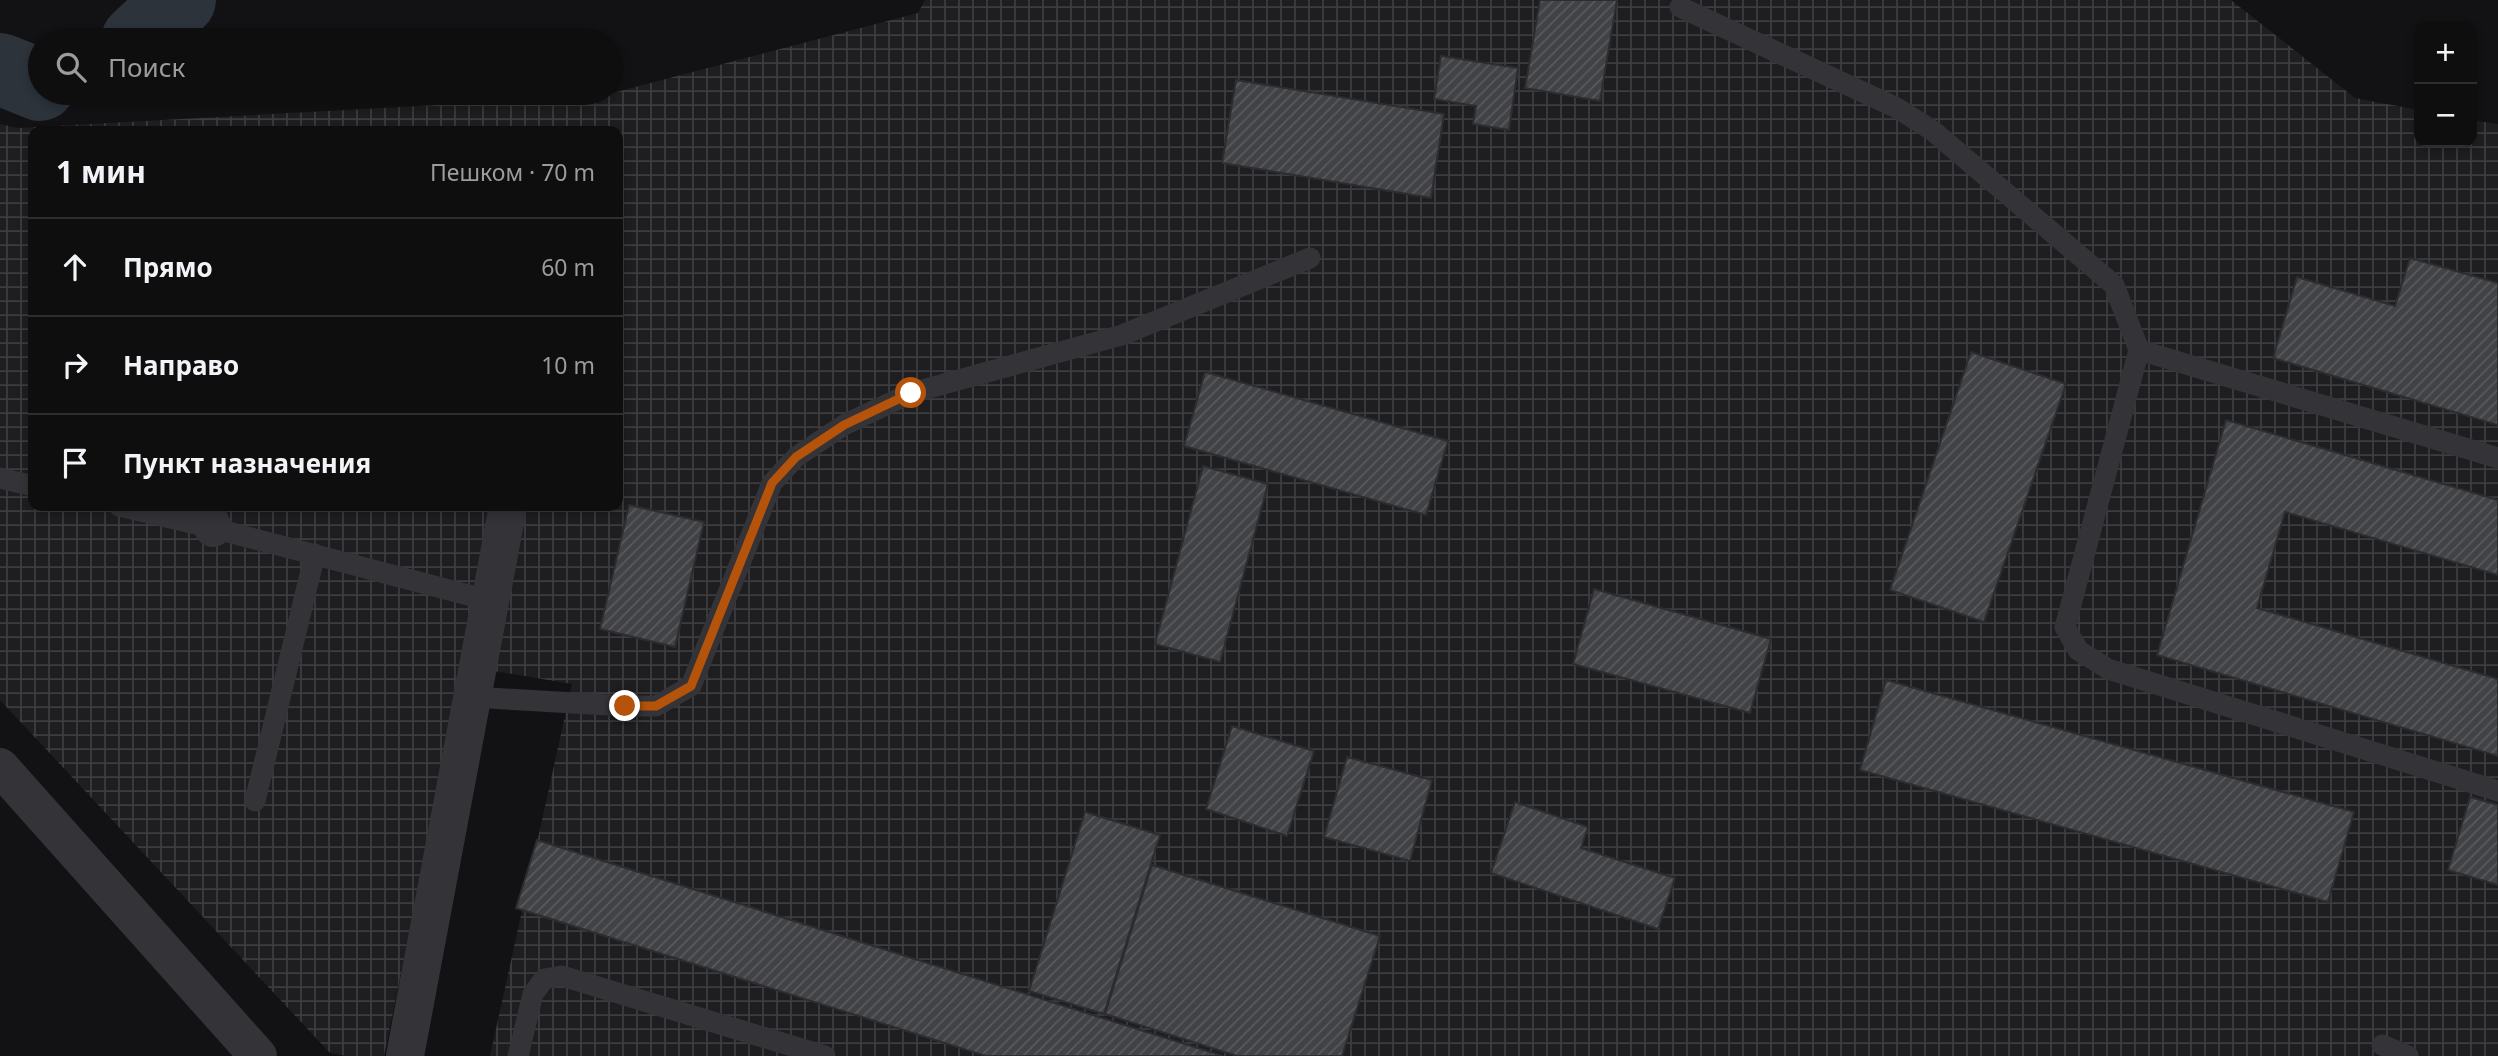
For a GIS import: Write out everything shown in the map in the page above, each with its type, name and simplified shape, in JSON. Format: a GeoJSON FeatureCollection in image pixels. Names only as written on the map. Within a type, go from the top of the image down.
{"type":"FeatureCollection","features":[{"type":"Feature","properties":{"kind":"street"},"geometry":{"type":"LineString","coordinates":[[405,1056],[507,511]]}},
{"type":"Feature","properties":{"kind":"street"},"geometry":{"type":"LineString","coordinates":[[0,767],[258,1056]]}},
{"type":"Feature","properties":{"kind":"lane"},"geometry":{"type":"LineString","coordinates":[[1679,7],[1898,108],[1933,131],[2114,285],[2139,350],[2065,627],[2078,650],[2108,669],[2498,791]]}},
{"type":"Feature","properties":{"kind":"lane"},"geometry":{"type":"LineString","coordinates":[[472,697],[656,706],[691,686],[772,483],[796,457],[844,425],[911,393],[1122,335],[1310,258]]}},
{"type":"Feature","properties":{"kind":"lane"},"geometry":{"type":"LineString","coordinates":[[2139,350],[2498,458]]}},
{"type":"Feature","properties":{"kind":"lane"},"geometry":{"type":"LineString","coordinates":[[0,478],[28,485]]}},
{"type":"Feature","properties":{"kind":"lane"},"geometry":{"type":"LineString","coordinates":[[159,511],[208,517],[315,554],[491,601]]}},
{"type":"Feature","properties":{"kind":"lane"},"geometry":{"type":"LineString","coordinates":[[255,801],[315,554]]}},
{"type":"Feature","properties":{"kind":"lane"},"geometry":{"type":"LineString","coordinates":[[518,1056],[533,995],[544,979],[562,976],[825,1056]]}},
{"type":"Feature","properties":{"kind":"lane"},"geometry":{"type":"LineString","coordinates":[[2382,1045],[2408,1056]]}},
{"type":"Feature","properties":{"kind":"shaded area"},"geometry":{"type":"Polygon","coordinates":[[[925,0],[2231,0],[2355,98],[2414,109],[2414,147],[2477,147],[2477,121],[2498,124],[2498,1056],[490,1056],[572,684],[464,666],[384,1056],[346,1056],[330,1053],[0,700],[0,124],[28,127],[28,511],[623,511],[623,126],[54,126],[437,105],[623,105],[623,90],[918,13],[925,0]]]}},
{"type":"Feature","properties":{"kind":"building"},"geometry":{"type":"Polygon","coordinates":[[[1540,0],[1617,0],[1600,101],[1525,88],[1540,0]]]}},
{"type":"Feature","properties":{"kind":"building"},"geometry":{"type":"Polygon","coordinates":[[[1441,56],[1518,68],[1509,130],[1473,124],[1476,106],[1434,99],[1441,56]]]}},
{"type":"Feature","properties":{"kind":"building"},"geometry":{"type":"Polygon","coordinates":[[[1236,80],[1444,114],[1431,198],[1222,163],[1236,80]]]}},
{"type":"Feature","properties":{"kind":"building"},"geometry":{"type":"Polygon","coordinates":[[[2410,258],[2498,283],[2498,425],[2273,358],[2297,277],[2395,306],[2410,258]]]}},
{"type":"Feature","properties":{"kind":"building"},"geometry":{"type":"Polygon","coordinates":[[[1971,352],[2066,384],[1984,622],[1890,590],[1971,352]]]}},
{"type":"Feature","properties":{"kind":"building"},"geometry":{"type":"Polygon","coordinates":[[[1205,372],[1448,441],[1426,515],[1184,446],[1205,372]]]}},
{"type":"Feature","properties":{"kind":"building"},"geometry":{"type":"Polygon","coordinates":[[[2226,420],[2498,500],[2498,575],[2285,512],[2257,608],[2498,679],[2498,756],[2157,655],[2226,420]]]}},
{"type":"Feature","properties":{"kind":"building"},"geometry":{"type":"Polygon","coordinates":[[[1203,466],[1268,484],[1220,662],[1155,644],[1203,466]]]}},
{"type":"Feature","properties":{"kind":"building"},"geometry":{"type":"Polygon","coordinates":[[[629,505],[704,522],[675,647],[600,629],[629,505]]]}},
{"type":"Feature","properties":{"kind":"building"},"geometry":{"type":"Polygon","coordinates":[[[1594,589],[1771,639],[1750,713],[1573,664],[1594,589]]]}},
{"type":"Feature","properties":{"kind":"building"},"geometry":{"type":"Polygon","coordinates":[[[1886,680],[2354,812],[2328,902],[1860,770],[1886,680]]]}},
{"type":"Feature","properties":{"kind":"building"},"geometry":{"type":"Polygon","coordinates":[[[1232,726],[1314,751],[1287,836],[1206,809],[1232,726]]]}},
{"type":"Feature","properties":{"kind":"building"},"geometry":{"type":"Polygon","coordinates":[[[1347,757],[1432,780],[1410,861],[1324,837],[1347,757]]]}},
{"type":"Feature","properties":{"kind":"building"},"geometry":{"type":"Polygon","coordinates":[[[2470,797],[2498,805],[2498,885],[2448,870],[2470,797]]]}},
{"type":"Feature","properties":{"kind":"building"},"geometry":{"type":"Polygon","coordinates":[[[1515,802],[1588,827],[1581,848],[1675,878],[1658,929],[1491,873],[1515,802]]]}},
{"type":"Feature","properties":{"kind":"building"},"geometry":{"type":"Polygon","coordinates":[[[1085,812],[1160,835],[1104,1014],[1029,991],[1085,812]]]}},
{"type":"Feature","properties":{"kind":"building"},"geometry":{"type":"Polygon","coordinates":[[[537,840],[1223,1056],[986,1056],[516,908],[537,840]]]}},
{"type":"Feature","properties":{"kind":"building"},"geometry":{"type":"Polygon","coordinates":[[[1152,865],[1380,936],[1342,1056],[1237,1056],[1105,1014],[1152,865]]]}},
{"type":"Feature","properties":{"kind":"waterway"},"geometry":{"type":"LineString","coordinates":[[150,28],[180,0]]}},
{"type":"Feature","properties":{"kind":"waterway"},"geometry":{"type":"LineString","coordinates":[[0,69],[28,80]]}},
{"type":"Feature","properties":{"kind":"route"},"geometry":{"type":"LineString","coordinates":[[625,706],[656,706],[691,686],[772,483],[796,457],[844,425],[911,393]]}}]}
